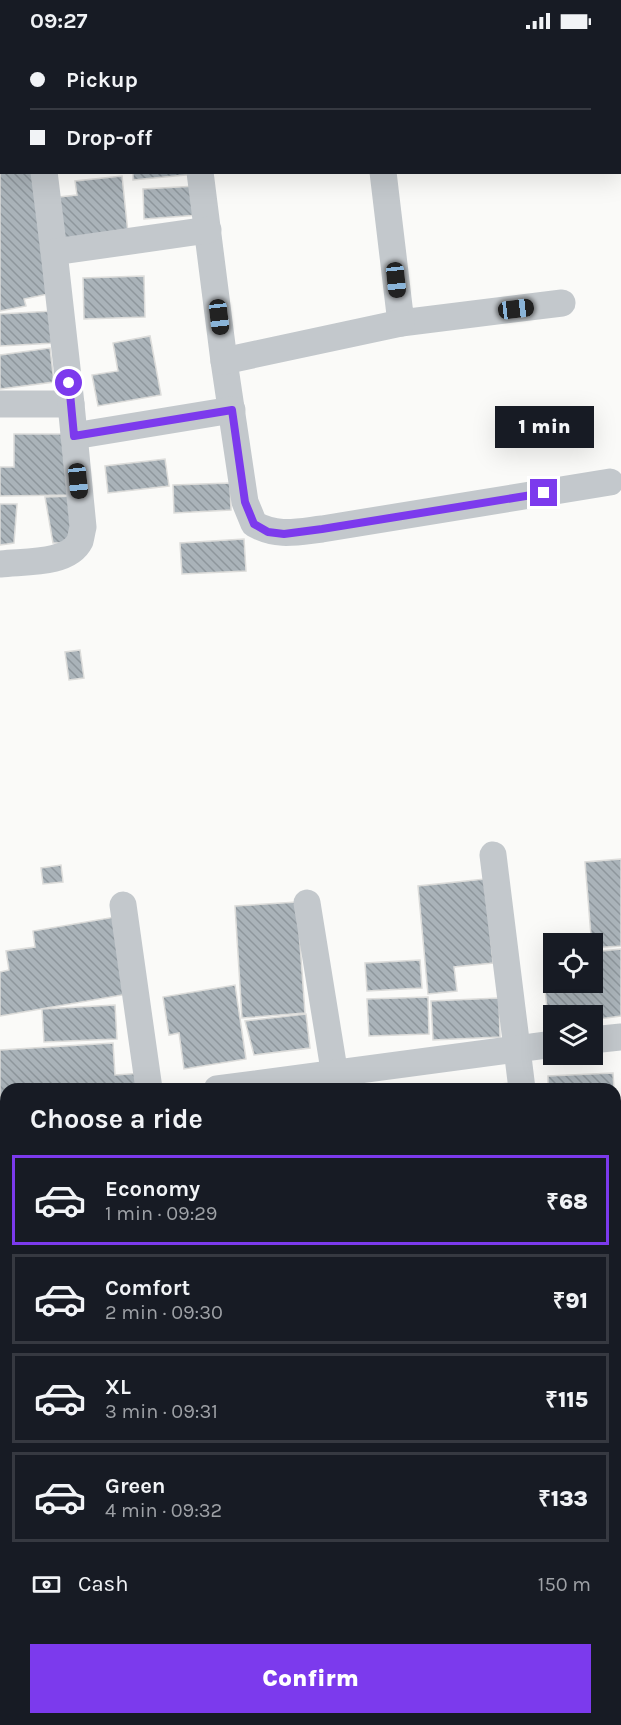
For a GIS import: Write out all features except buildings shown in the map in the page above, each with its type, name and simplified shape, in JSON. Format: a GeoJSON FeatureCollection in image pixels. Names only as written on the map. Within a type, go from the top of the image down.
{"type":"FeatureCollection","features":[{"type":"Feature","properties":{"kind":"street"},"geometry":{"type":"LineString","coordinates":[[0,564],[60,558],[70,553],[80,541],[83,527],[44,174]]}},
{"type":"Feature","properties":{"kind":"street"},"geometry":{"type":"LineString","coordinates":[[200,174],[245,502],[254,524],[268,532],[284,534],[610,482]]}},
{"type":"Feature","properties":{"kind":"street"},"geometry":{"type":"LineString","coordinates":[[383,174],[401,324]]}},
{"type":"Feature","properties":{"kind":"street"},"geometry":{"type":"LineString","coordinates":[[54,252],[208,230]]}},
{"type":"Feature","properties":{"kind":"street"},"geometry":{"type":"LineString","coordinates":[[224,361],[401,324],[562,303]]}},
{"type":"Feature","properties":{"kind":"street"},"geometry":{"type":"LineString","coordinates":[[0,404],[71,404]]}},
{"type":"Feature","properties":{"kind":"street"},"geometry":{"type":"LineString","coordinates":[[74,436],[232,410]]}},
{"type":"Feature","properties":{"kind":"street"},"geometry":{"type":"LineString","coordinates":[[493,855],[521,1083]]}},
{"type":"Feature","properties":{"kind":"street"},"geometry":{"type":"LineString","coordinates":[[307,903],[336,1081]]}},
{"type":"Feature","properties":{"kind":"street"},"geometry":{"type":"LineString","coordinates":[[123,904],[148,1083]]}},
{"type":"Feature","properties":{"kind":"street"},"geometry":{"type":"LineString","coordinates":[[603,1039],[621,1037]]}},
{"type":"Feature","properties":{"kind":"street"},"geometry":{"type":"LineString","coordinates":[[306,1083],[336,1081],[516,1047],[543,1045]]}},
{"type":"Feature","properties":{"kind":"route"},"geometry":{"type":"LineString","coordinates":[[69,383],[74,436],[232,410],[245,502],[254,524],[268,532],[284,534],[322,529],[544,493]]}}]}
